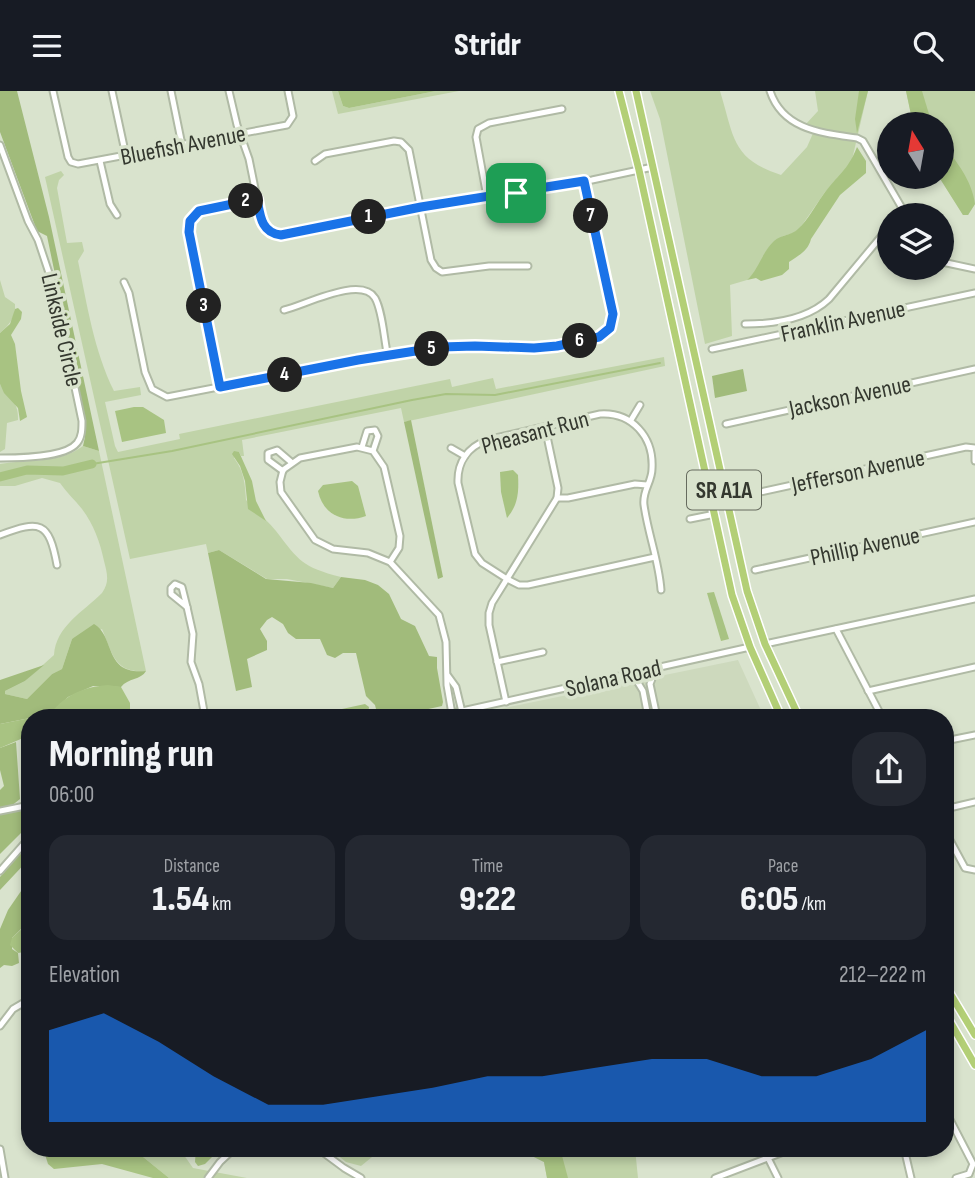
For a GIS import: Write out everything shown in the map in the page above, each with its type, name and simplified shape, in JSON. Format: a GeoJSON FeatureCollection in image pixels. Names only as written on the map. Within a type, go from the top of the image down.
{"type":"FeatureCollection","features":[{"type":"Feature","properties":{"kind":"main road","name":"SR A1A"},"geometry":{"type":"LineString","coordinates":[[619,91],[733,595],[750,647],[777,709]]}},
{"type":"Feature","properties":{"kind":"main road","name":"SR A1A"},"geometry":{"type":"LineString","coordinates":[[636,91],[747,591],[765,643],[795,709]]}},
{"type":"Feature","properties":{"kind":"main road"},"geometry":{"type":"LineString","coordinates":[[672,318],[685,315]]}},
{"type":"Feature","properties":{"kind":"main road"},"geometry":{"type":"LineString","coordinates":[[704,464],[718,461]]}},
{"type":"Feature","properties":{"kind":"main road"},"geometry":{"type":"LineString","coordinates":[[750,647],[765,643]]}},
{"type":"Feature","properties":{"kind":"main road"},"geometry":{"type":"LineString","coordinates":[[954,1000],[975,1035]]}},
{"type":"Feature","properties":{"kind":"main road"},"geometry":{"type":"LineString","coordinates":[[954,1029],[975,1065]]}},
{"type":"Feature","properties":{"kind":"street","name":"Bluefish Avenue"},"geometry":{"type":"LineString","coordinates":[[53,91],[68,157],[74,163],[82,164],[284,126],[290,123],[293,117],[288,91]]}},
{"type":"Feature","properties":{"kind":"street"},"geometry":{"type":"LineString","coordinates":[[112,91],[126,156]]}},
{"type":"Feature","properties":{"kind":"street"},"geometry":{"type":"LineString","coordinates":[[171,91],[183,145]]}},
{"type":"Feature","properties":{"kind":"street"},"geometry":{"type":"LineString","coordinates":[[229,91],[249,159],[263,224],[268,231],[276,234],[653,167]]}},
{"type":"Feature","properties":{"kind":"street"},"geometry":{"type":"LineString","coordinates":[[771,91],[780,110],[799,126],[863,141],[869,147],[899,203]]}},
{"type":"Feature","properties":{"kind":"street"},"geometry":{"type":"LineString","coordinates":[[487,197],[477,140],[478,129],[489,123],[562,109]]}},
{"type":"Feature","properties":{"kind":"street"},"geometry":{"type":"LineString","coordinates":[[315,161],[325,154],[401,142],[409,150],[431,260],[438,270],[445,272],[489,266],[528,266]]}},
{"type":"Feature","properties":{"kind":"street","name":"Linkside Circle"},"geometry":{"type":"LineString","coordinates":[[0,145],[54,288],[82,421],[79,440],[70,449],[31,457],[0,458]]}},
{"type":"Feature","properties":{"kind":"street"},"geometry":{"type":"LineString","coordinates":[[100,161],[110,204],[117,215]]}},
{"type":"Feature","properties":{"kind":"street"},"geometry":{"type":"LineString","coordinates":[[124,282],[129,293],[145,372],[152,390],[167,397],[358,360],[458,346],[550,347],[595,338],[608,331],[613,314],[584,181]]}},
{"type":"Feature","properties":{"kind":"street"},"geometry":{"type":"LineString","coordinates":[[220,387],[189,226],[193,216],[199,211],[257,199]]}},
{"type":"Feature","properties":{"kind":"street"},"geometry":{"type":"LineString","coordinates":[[745,324],[799,316],[818,308],[829,299],[877,241]]}},
{"type":"Feature","properties":{"kind":"street"},"geometry":{"type":"LineString","coordinates":[[954,265],[975,269]]}},
{"type":"Feature","properties":{"kind":"street"},"geometry":{"type":"LineString","coordinates":[[284,310],[302,306],[322,296],[365,290],[376,300],[388,357]]}},
{"type":"Feature","properties":{"kind":"street","name":"Franklin Avenue"},"geometry":{"type":"LineString","coordinates":[[712,349],[975,292]]}},
{"type":"Feature","properties":{"kind":"street","name":"Jackson Avenue"},"geometry":{"type":"LineString","coordinates":[[726,424],[975,369]]}},
{"type":"Feature","properties":{"kind":"street"},"geometry":{"type":"LineString","coordinates":[[640,405],[631,420],[640,429],[649,447],[652,470],[644,502],[661,590]]}},
{"type":"Feature","properties":{"kind":"street","name":"Pheasant Run"},"geometry":{"type":"LineString","coordinates":[[507,579],[482,562],[473,549],[458,483],[458,473],[465,456],[474,446],[487,439],[600,414],[616,414],[631,420]]}},
{"type":"Feature","properties":{"kind":"street"},"geometry":{"type":"LineString","coordinates":[[506,702],[489,613],[492,603],[557,498],[558,488],[545,427]]}},
{"type":"Feature","properties":{"kind":"street"},"geometry":{"type":"LineString","coordinates":[[362,447],[367,431],[375,430],[378,436],[373,451]]}},
{"type":"Feature","properties":{"kind":"street"},"geometry":{"type":"LineString","coordinates":[[390,562],[398,548],[400,536],[384,467],[373,451],[362,447],[291,462],[283,471],[280,482],[283,495],[315,540],[333,549],[368,553],[390,562],[439,615],[446,642],[447,685],[451,709]]}},
{"type":"Feature","properties":{"kind":"street","name":"Jefferson Avenue"},"geometry":{"type":"LineString","coordinates":[[742,496],[966,447],[975,450]]}},
{"type":"Feature","properties":{"kind":"street"},"geometry":{"type":"LineString","coordinates":[[451,448],[465,456]]}},
{"type":"Feature","properties":{"kind":"street"},"geometry":{"type":"LineString","coordinates":[[283,471],[268,460],[268,453],[277,450],[291,462]]}},
{"type":"Feature","properties":{"kind":"street"},"geometry":{"type":"LineString","coordinates":[[975,450],[975,461]]}},
{"type":"Feature","properties":{"kind":"street"},"geometry":{"type":"LineString","coordinates":[[557,498],[635,484],[647,485]]}},
{"type":"Feature","properties":{"kind":"street"},"geometry":{"type":"LineString","coordinates":[[690,519],[715,513]]}},
{"type":"Feature","properties":{"kind":"street","name":"Phillip Avenue"},"geometry":{"type":"LineString","coordinates":[[755,570],[975,522]]}},
{"type":"Feature","properties":{"kind":"street"},"geometry":{"type":"LineString","coordinates":[[0,535],[24,526],[40,527],[51,538],[57,565]]}},
{"type":"Feature","properties":{"kind":"street"},"geometry":{"type":"LineString","coordinates":[[507,579],[519,585],[528,585],[655,557]]}},
{"type":"Feature","properties":{"kind":"street"},"geometry":{"type":"LineString","coordinates":[[765,643],[975,599]]}},
{"type":"Feature","properties":{"kind":"street"},"geometry":{"type":"LineString","coordinates":[[187,607],[193,634],[191,662],[204,709]]}},
{"type":"Feature","properties":{"kind":"street"},"geometry":{"type":"LineString","coordinates":[[835,629],[878,709]]}},
{"type":"Feature","properties":{"kind":"street","name":"Solana Road"},"geometry":{"type":"LineString","coordinates":[[475,709],[750,647]]}},
{"type":"Feature","properties":{"kind":"street"},"geometry":{"type":"LineString","coordinates":[[497,662],[543,652]]}},
{"type":"Feature","properties":{"kind":"street"},"geometry":{"type":"LineString","coordinates":[[868,691],[975,667]]}},
{"type":"Feature","properties":{"kind":"street"},"geometry":{"type":"LineString","coordinates":[[655,709],[650,684],[656,668]]}},
{"type":"Feature","properties":{"kind":"street"},"geometry":{"type":"LineString","coordinates":[[632,673],[643,691],[646,709]]}},
{"type":"Feature","properties":{"kind":"street"},"geometry":{"type":"LineString","coordinates":[[448,676],[456,687],[461,709]]}},
{"type":"Feature","properties":{"kind":"street"},"geometry":{"type":"LineString","coordinates":[[954,739],[975,735]]}},
{"type":"Feature","properties":{"kind":"street"},"geometry":{"type":"LineString","coordinates":[[954,807],[975,802]]}},
{"type":"Feature","properties":{"kind":"street"},"geometry":{"type":"LineString","coordinates":[[0,811],[21,807]]}},
{"type":"Feature","properties":{"kind":"street"},"geometry":{"type":"LineString","coordinates":[[0,871],[21,847]]}},
{"type":"Feature","properties":{"kind":"street"},"geometry":{"type":"LineString","coordinates":[[954,848],[965,868],[974,870]]}},
{"type":"Feature","properties":{"kind":"street"},"geometry":{"type":"LineString","coordinates":[[0,1026],[13,1009],[21,1004]]}},
{"type":"Feature","properties":{"kind":"street"},"geometry":{"type":"LineString","coordinates":[[954,1127],[974,1164],[969,1174],[956,1178]]}},
{"type":"Feature","properties":{"kind":"street"},"geometry":{"type":"LineString","coordinates":[[0,1149],[5,1178]]}},
{"type":"Feature","properties":{"kind":"street"},"geometry":{"type":"LineString","coordinates":[[208,1178],[225,1157]]}},
{"type":"Feature","properties":{"kind":"street"},"geometry":{"type":"LineString","coordinates":[[329,1157],[361,1178]]}},
{"type":"Feature","properties":{"kind":"street"},"geometry":{"type":"LineString","coordinates":[[715,1178],[774,1157]]}},
{"type":"Feature","properties":{"kind":"street"},"geometry":{"type":"LineString","coordinates":[[906,1157],[911,1178]]}},
{"type":"Feature","properties":{"kind":"street"},"geometry":{"type":"LineString","coordinates":[[770,1159],[778,1178]]}},
{"type":"Feature","properties":{"kind":"shaded area"},"geometry":{"type":"Polygon","coordinates":[[[0,91],[17,91],[49,217],[99,451],[83,446],[85,418],[47,236],[37,231],[0,132],[0,91]]]}},
{"type":"Feature","properties":{"kind":"shaded area"},"geometry":{"type":"Polygon","coordinates":[[[332,91],[338,91],[343,106],[349,108],[436,91],[459,91],[338,114],[332,91]]]}},
{"type":"Feature","properties":{"kind":"shaded area"},"geometry":{"type":"Polygon","coordinates":[[[338,91],[436,91],[349,108],[343,106],[338,91]]]}},
{"type":"Feature","properties":{"kind":"shaded area"},"geometry":{"type":"Polygon","coordinates":[[[650,91],[720,91],[732,133],[743,153],[765,169],[781,175],[807,147],[814,131],[805,125],[818,111],[815,91],[868,91],[851,164],[825,192],[800,228],[783,236],[768,248],[756,271],[747,280],[730,285],[732,336],[705,344],[660,119],[650,91]]]}},
{"type":"Feature","properties":{"kind":"shaded area"},"geometry":{"type":"Polygon","coordinates":[[[859,91],[868,91],[857,133],[855,119],[859,91]]]}},
{"type":"Feature","properties":{"kind":"shaded area"},"geometry":{"type":"Polygon","coordinates":[[[906,91],[975,91],[975,204],[968,215],[963,215],[947,189],[954,189],[954,112],[910,112],[906,91]]]}},
{"type":"Feature","properties":{"kind":"shaded area"},"geometry":{"type":"Polygon","coordinates":[[[906,91],[922,91],[928,112],[910,112],[906,91]]]}},
{"type":"Feature","properties":{"kind":"shaded area"},"geometry":{"type":"Polygon","coordinates":[[[857,147],[866,161],[866,173],[840,195],[805,250],[789,262],[789,269],[782,275],[761,281],[756,278],[747,280],[774,241],[795,231],[805,221],[846,168],[857,147]]]}},
{"type":"Feature","properties":{"kind":"shaded area"},"geometry":{"type":"Polygon","coordinates":[[[954,159],[971,187],[975,204],[968,215],[963,215],[947,189],[954,189],[954,159]]]}},
{"type":"Feature","properties":{"kind":"shaded area"},"geometry":{"type":"Polygon","coordinates":[[[61,171],[64,175],[57,188],[67,243],[82,242],[84,251],[78,261],[101,360],[114,391],[140,387],[141,395],[105,402],[118,452],[180,439],[179,434],[450,379],[452,387],[493,378],[496,389],[664,357],[665,366],[404,422],[401,408],[242,440],[244,456],[239,452],[234,458],[242,473],[246,500],[302,561],[318,570],[341,577],[333,588],[287,579],[267,579],[219,550],[208,553],[206,544],[130,559],[45,177],[61,171]]]}},
{"type":"Feature","properties":{"kind":"shaded area"},"geometry":{"type":"Polygon","coordinates":[[[0,280],[5,297],[15,304],[15,309],[11,320],[0,333],[0,280]]]}},
{"type":"Feature","properties":{"kind":"shaded area"},"geometry":{"type":"Polygon","coordinates":[[[18,308],[22,312],[21,319],[11,335],[15,344],[27,417],[20,421],[18,408],[4,393],[0,384],[0,333],[10,324],[15,309],[18,308]]]}},
{"type":"Feature","properties":{"kind":"shaded area"},"geometry":{"type":"Polygon","coordinates":[[[743,369],[747,391],[715,398],[712,376],[743,369]]]}},
{"type":"Feature","properties":{"kind":"shaded area"},"geometry":{"type":"Polygon","coordinates":[[[0,384],[17,408],[18,420],[7,423],[5,449],[0,452],[0,384]]]}},
{"type":"Feature","properties":{"kind":"shaded area"},"geometry":{"type":"Polygon","coordinates":[[[143,407],[164,420],[166,433],[122,442],[115,411],[143,407]]]}},
{"type":"Feature","properties":{"kind":"shaded area"},"geometry":{"type":"Polygon","coordinates":[[[411,420],[443,577],[438,579],[404,422],[411,420]]]}},
{"type":"Feature","properties":{"kind":"shaded area"},"geometry":{"type":"Polygon","coordinates":[[[83,446],[99,451],[146,671],[135,671],[121,665],[112,653],[102,629],[72,639],[62,669],[52,674],[27,699],[5,694],[5,691],[25,681],[54,655],[65,628],[102,593],[107,577],[101,547],[93,527],[60,483],[42,478],[15,486],[0,486],[0,480],[25,472],[24,468],[0,474],[0,464],[64,456],[83,446]]]}},
{"type":"Feature","properties":{"kind":"shaded area"},"geometry":{"type":"Polygon","coordinates":[[[234,451],[239,452],[266,521],[248,509],[245,481],[232,454],[234,451]]]}},
{"type":"Feature","properties":{"kind":"shaded area"},"geometry":{"type":"Polygon","coordinates":[[[513,470],[518,475],[518,493],[514,508],[507,518],[500,472],[513,470]]]}},
{"type":"Feature","properties":{"kind":"shaded area"},"geometry":{"type":"Polygon","coordinates":[[[352,481],[358,486],[366,516],[342,518],[330,512],[318,491],[323,485],[352,481]]]}},
{"type":"Feature","properties":{"kind":"shaded area"},"geometry":{"type":"Polygon","coordinates":[[[219,550],[266,579],[333,588],[341,577],[365,580],[378,585],[389,594],[401,619],[415,626],[429,656],[437,657],[442,706],[428,709],[376,709],[366,696],[356,653],[343,653],[335,658],[327,655],[320,639],[296,639],[288,633],[283,624],[272,617],[260,629],[267,641],[267,650],[247,659],[252,687],[236,691],[208,553],[219,550]]]}},
{"type":"Feature","properties":{"kind":"shaded area"},"geometry":{"type":"Polygon","coordinates":[[[714,592],[729,639],[721,641],[707,593],[714,592]]]}},
{"type":"Feature","properties":{"kind":"shaded area"},"geometry":{"type":"Polygon","coordinates":[[[94,624],[101,630],[116,661],[132,671],[146,671],[121,687],[93,686],[68,697],[55,709],[21,709],[21,720],[0,724],[0,680],[44,665],[25,681],[5,691],[5,694],[27,699],[52,674],[62,669],[72,639],[94,624]]]}},
{"type":"Feature","properties":{"kind":"shaded area"},"geometry":{"type":"Polygon","coordinates":[[[738,660],[760,709],[500,709],[738,660]]]}},
{"type":"Feature","properties":{"kind":"shaded area"},"geometry":{"type":"Polygon","coordinates":[[[93,687],[121,687],[130,703],[130,709],[54,709],[79,691],[93,687]]]}},
{"type":"Feature","properties":{"kind":"shaded area"},"geometry":{"type":"Polygon","coordinates":[[[365,704],[369,707],[369,709],[342,709],[365,704]]]}},
{"type":"Feature","properties":{"kind":"shaded area"},"geometry":{"type":"Polygon","coordinates":[[[21,720],[21,739],[0,748],[0,724],[21,720]]]}},
{"type":"Feature","properties":{"kind":"shaded area"},"geometry":{"type":"Polygon","coordinates":[[[16,742],[20,799],[10,807],[21,807],[21,833],[0,854],[0,790],[4,786],[0,770],[0,748],[16,742]]]}},
{"type":"Feature","properties":{"kind":"shaded area"},"geometry":{"type":"Polygon","coordinates":[[[21,852],[21,868],[0,890],[0,877],[21,852]]]}},
{"type":"Feature","properties":{"kind":"shaded area"},"geometry":{"type":"Polygon","coordinates":[[[21,891],[21,929],[12,938],[12,949],[18,953],[19,963],[0,968],[0,929],[8,910],[21,891]]]}},
{"type":"Feature","properties":{"kind":"shaded area"},"geometry":{"type":"Polygon","coordinates":[[[21,930],[21,952],[18,953],[10,945],[12,938],[21,930]]]}},
{"type":"Feature","properties":{"kind":"shaded area"},"geometry":{"type":"Polygon","coordinates":[[[46,1157],[143,1157],[169,1178],[153,1178],[102,1164],[54,1169],[48,1164],[46,1157]]]}},
{"type":"Feature","properties":{"kind":"shaded area"},"geometry":{"type":"Polygon","coordinates":[[[143,1157],[185,1157],[193,1168],[247,1178],[169,1178],[143,1157]]]}},
{"type":"Feature","properties":{"kind":"shaded area"},"geometry":{"type":"Polygon","coordinates":[[[195,1157],[212,1157],[205,1164],[198,1166],[195,1157]]]}},
{"type":"Feature","properties":{"kind":"shaded area"},"geometry":{"type":"Polygon","coordinates":[[[340,1157],[372,1157],[361,1166],[346,1162],[340,1157]]]}},
{"type":"Feature","properties":{"kind":"shaded area"},"geometry":{"type":"Polygon","coordinates":[[[534,1157],[636,1157],[638,1178],[547,1178],[544,1162],[534,1157]]]}},
{"type":"Feature","properties":{"kind":"shaded area"},"geometry":{"type":"Polygon","coordinates":[[[534,1157],[562,1157],[568,1178],[547,1178],[544,1162],[534,1157]]]}},
{"type":"Feature","properties":{"kind":"waterway"},"geometry":{"type":"LineString","coordinates":[[92,464],[172,451],[412,400],[446,394],[495,395],[660,363]]}},
{"type":"Feature","properties":{"kind":"waterway"},"geometry":{"type":"LineString","coordinates":[[0,477],[27,470],[63,471],[92,464]]}},
{"type":"Feature","properties":{"kind":"route"},"geometry":{"type":"LineString","coordinates":[[584,181],[613,314],[612,324],[604,334],[550,347],[475,346],[426,349],[220,387],[189,232],[190,221],[197,212],[257,199],[263,224],[268,231],[281,235],[421,207],[516,193],[584,181]]}}]}
